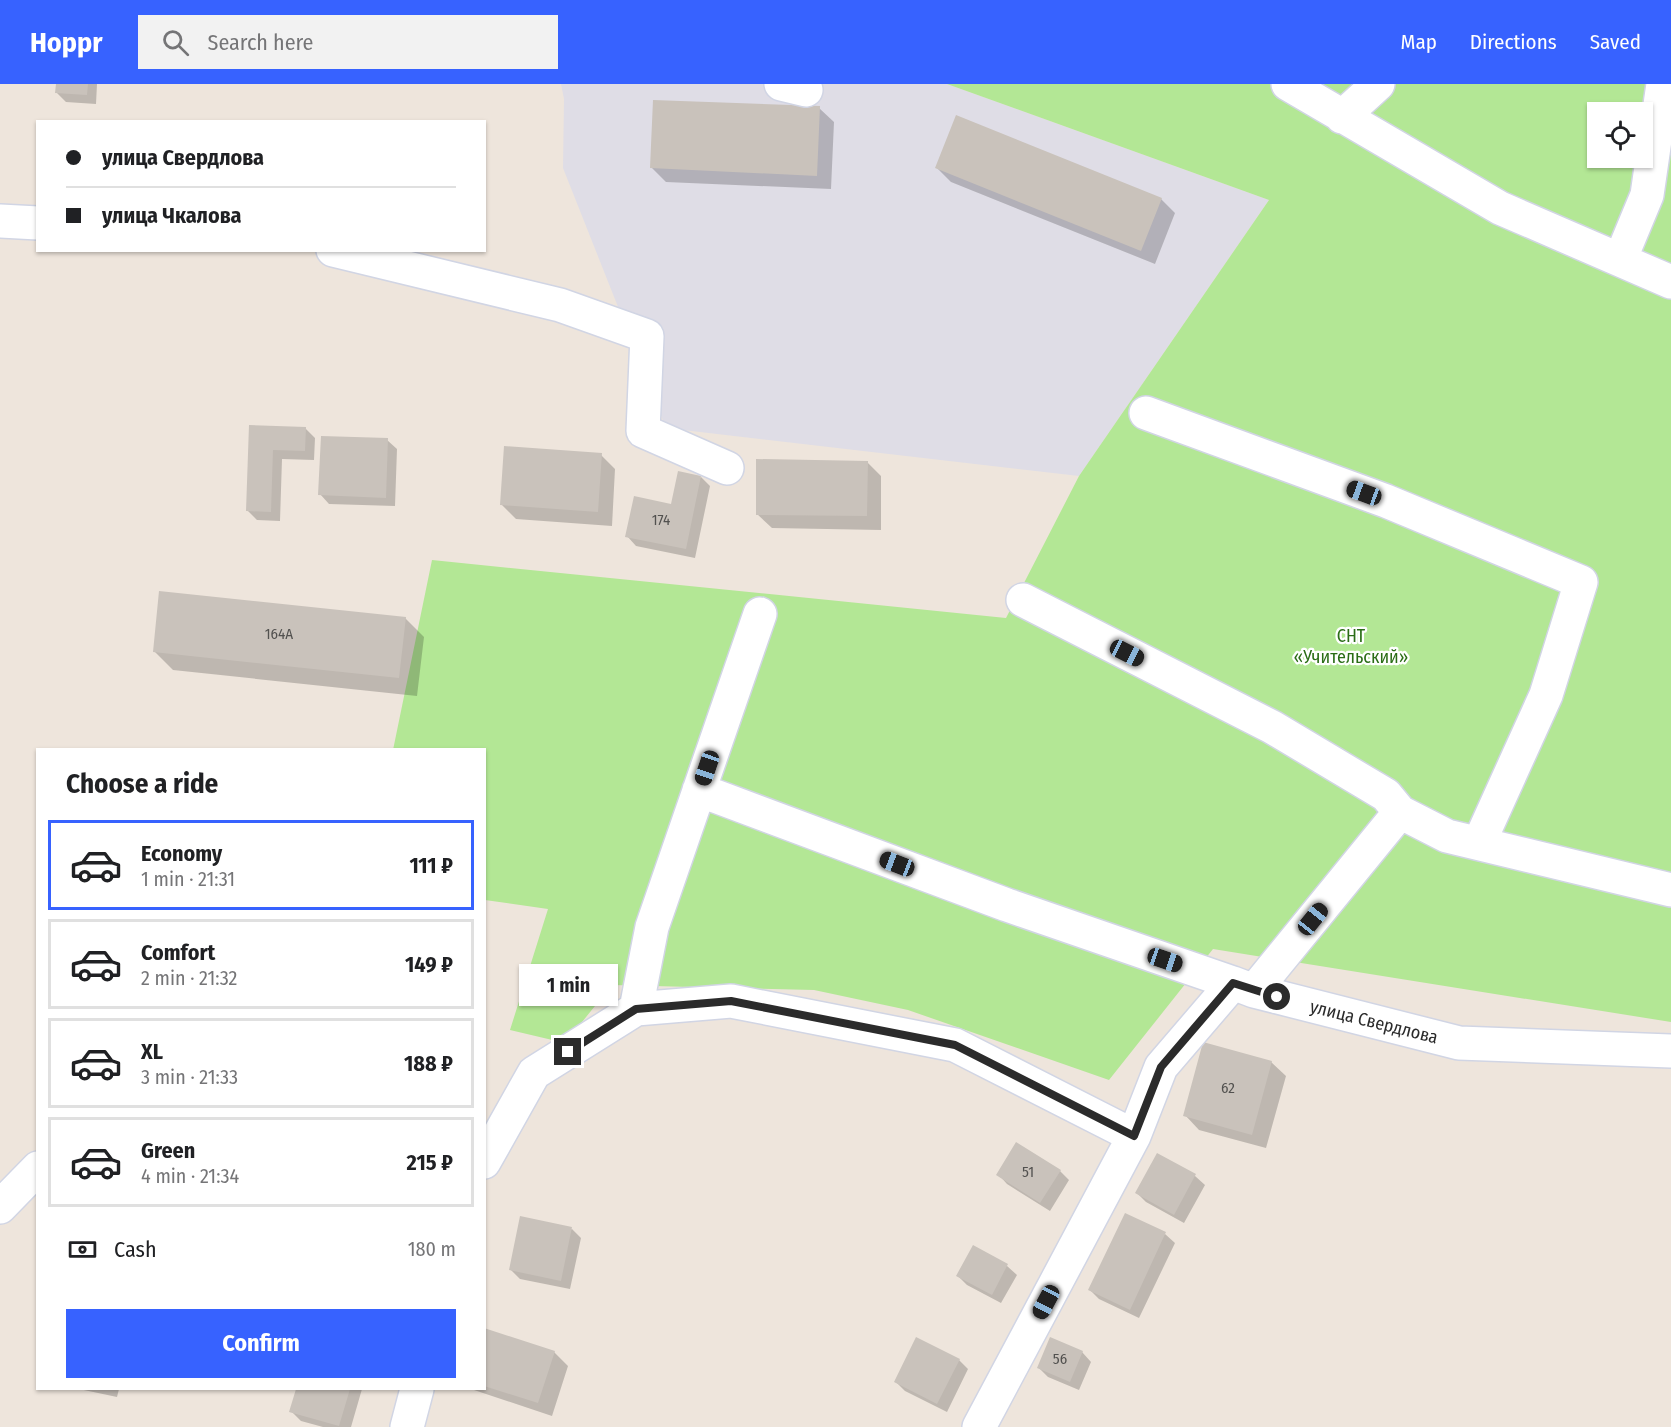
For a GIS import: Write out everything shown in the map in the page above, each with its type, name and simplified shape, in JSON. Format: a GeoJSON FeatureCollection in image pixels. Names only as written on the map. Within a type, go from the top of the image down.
{"type":"FeatureCollection","features":[{"type":"Feature","properties":{"kind":"street"},"geometry":{"type":"LineString","coordinates":[[1288,84],[1500,208],[1671,282]]}},
{"type":"Feature","properties":{"kind":"street"},"geometry":{"type":"LineString","coordinates":[[1342,117],[1378,84]]}},
{"type":"Feature","properties":{"kind":"street"},"geometry":{"type":"LineString","coordinates":[[1620,260],[1647,195],[1663,84]]}},
{"type":"Feature","properties":{"kind":"street"},"geometry":{"type":"LineString","coordinates":[[0,221],[36,224]]}},
{"type":"Feature","properties":{"kind":"street"},"geometry":{"type":"LineString","coordinates":[[341,252],[560,305],[647,336],[643,431],[727,468]]}},
{"type":"Feature","properties":{"kind":"street"},"geometry":{"type":"LineString","coordinates":[[1146,413],[1386,501],[1581,582],[1546,695],[1479,843]]}},
{"type":"Feature","properties":{"kind":"street"},"geometry":{"type":"LineString","coordinates":[[1023,600],[1272,727],[1386,795],[1401,812],[1447,836],[1671,890]]}},
{"type":"Feature","properties":{"kind":"street"},"geometry":{"type":"LineString","coordinates":[[636,1009],[652,927],[760,614]]}},
{"type":"Feature","properties":{"kind":"street","name":"улица Свердлова"},"geometry":{"type":"LineString","coordinates":[[699,790],[1007,905],[1244,987],[1459,1043],[1671,1051]]}},
{"type":"Feature","properties":{"kind":"street"},"geometry":{"type":"LineString","coordinates":[[979,1427],[1134,1136],[1161,1067],[1244,987],[1401,812]]}},
{"type":"Feature","properties":{"kind":"street"},"geometry":{"type":"LineString","coordinates":[[486,1158],[534,1074],[636,1009],[731,1001],[955,1045],[1134,1136]]}},
{"type":"Feature","properties":{"kind":"street"},"geometry":{"type":"LineString","coordinates":[[0,1207],[36,1170]]}},
{"type":"Feature","properties":{"kind":"street"},"geometry":{"type":"LineString","coordinates":[[407,1427],[417,1390]]}},
{"type":"Feature","properties":{"kind":"shaded area"},"geometry":{"type":"Polygon","coordinates":[[[561,84],[947,84],[1269,200],[1079,476],[666,428],[563,168],[564,99],[561,84]]]}},
{"type":"Feature","properties":{"kind":"green space","name":"СНТ «Учительский»"},"geometry":{"type":"Polygon","coordinates":[[[947,84],[1671,84],[1671,1022],[1213,949],[1109,1080],[908,1010],[814,990],[612,985],[565,1043],[510,1030],[548,909],[486,900],[486,748],[393,748],[432,560],[1006,618],[1079,476],[1269,200],[947,84]]]}},
{"type":"Feature","properties":{"kind":"building"},"geometry":{"type":"Polygon","coordinates":[[[56,84],[88,84],[87,95],[55,93],[56,84]]]}},
{"type":"Feature","properties":{"kind":"building"},"geometry":{"type":"Polygon","coordinates":[[[653,100],[820,106],[817,176],[650,168],[653,100]]]}},
{"type":"Feature","properties":{"kind":"building"},"geometry":{"type":"Polygon","coordinates":[[[956,115],[1162,198],[1141,251],[935,168],[956,115]]]}},
{"type":"Feature","properties":{"kind":"building"},"geometry":{"type":"Polygon","coordinates":[[[249,425],[306,427],[305,451],[273,450],[271,512],[246,511],[249,425]]]}},
{"type":"Feature","properties":{"kind":"building"},"geometry":{"type":"Polygon","coordinates":[[[321,436],[388,438],[386,498],[318,495],[321,436]]]}},
{"type":"Feature","properties":{"kind":"building"},"geometry":{"type":"Polygon","coordinates":[[[504,446],[602,453],[598,512],[500,505],[504,446]]]}},
{"type":"Feature","properties":{"kind":"building"},"geometry":{"type":"Polygon","coordinates":[[[756,459],[868,461],[867,516],[756,515],[756,459]]]}},
{"type":"Feature","properties":{"kind":"building"},"geometry":{"type":"Polygon","coordinates":[[[678,471],[701,476],[686,549],[625,537],[634,496],[671,504],[678,471]]]}},
{"type":"Feature","properties":{"kind":"building"},"geometry":{"type":"Polygon","coordinates":[[[159,591],[406,617],[399,678],[153,652],[159,591]]]}},
{"type":"Feature","properties":{"kind":"building"},"geometry":{"type":"Polygon","coordinates":[[[1203,1042],[1272,1061],[1252,1135],[1183,1116],[1203,1042]]]}},
{"type":"Feature","properties":{"kind":"building"},"geometry":{"type":"Polygon","coordinates":[[[1016,1142],[1061,1170],[1040,1203],[996,1175],[1016,1142]]]}},
{"type":"Feature","properties":{"kind":"building"},"geometry":{"type":"Polygon","coordinates":[[[1157,1153],[1196,1174],[1174,1215],[1135,1193],[1157,1153]]]}},
{"type":"Feature","properties":{"kind":"building"},"geometry":{"type":"Polygon","coordinates":[[[1125,1213],[1166,1232],[1130,1310],[1088,1290],[1125,1213]]]}},
{"type":"Feature","properties":{"kind":"building"},"geometry":{"type":"Polygon","coordinates":[[[520,1216],[572,1227],[561,1281],[509,1270],[520,1216]]]}},
{"type":"Feature","properties":{"kind":"building"},"geometry":{"type":"Polygon","coordinates":[[[973,1245],[1008,1264],[992,1295],[956,1276],[973,1245]]]}},
{"type":"Feature","properties":{"kind":"building"},"geometry":{"type":"Polygon","coordinates":[[[486,1329],[555,1351],[538,1403],[486,1387],[486,1329]]]}},
{"type":"Feature","properties":{"kind":"building"},"geometry":{"type":"Polygon","coordinates":[[[916,1337],[960,1359],[937,1404],[894,1382],[916,1337]]]}},
{"type":"Feature","properties":{"kind":"building"},"geometry":{"type":"Polygon","coordinates":[[[1050,1337],[1083,1351],[1070,1382],[1037,1368],[1050,1337]]]}},
{"type":"Feature","properties":{"kind":"building"},"geometry":{"type":"Polygon","coordinates":[[[296,1390],[350,1390],[339,1426],[289,1412],[296,1390]]]}},
{"type":"Feature","properties":{"kind":"route"},"geometry":{"type":"LineString","coordinates":[[568,1052],[636,1009],[731,1001],[955,1045],[1134,1136],[1161,1067],[1233,983],[1277,997]]}}]}
